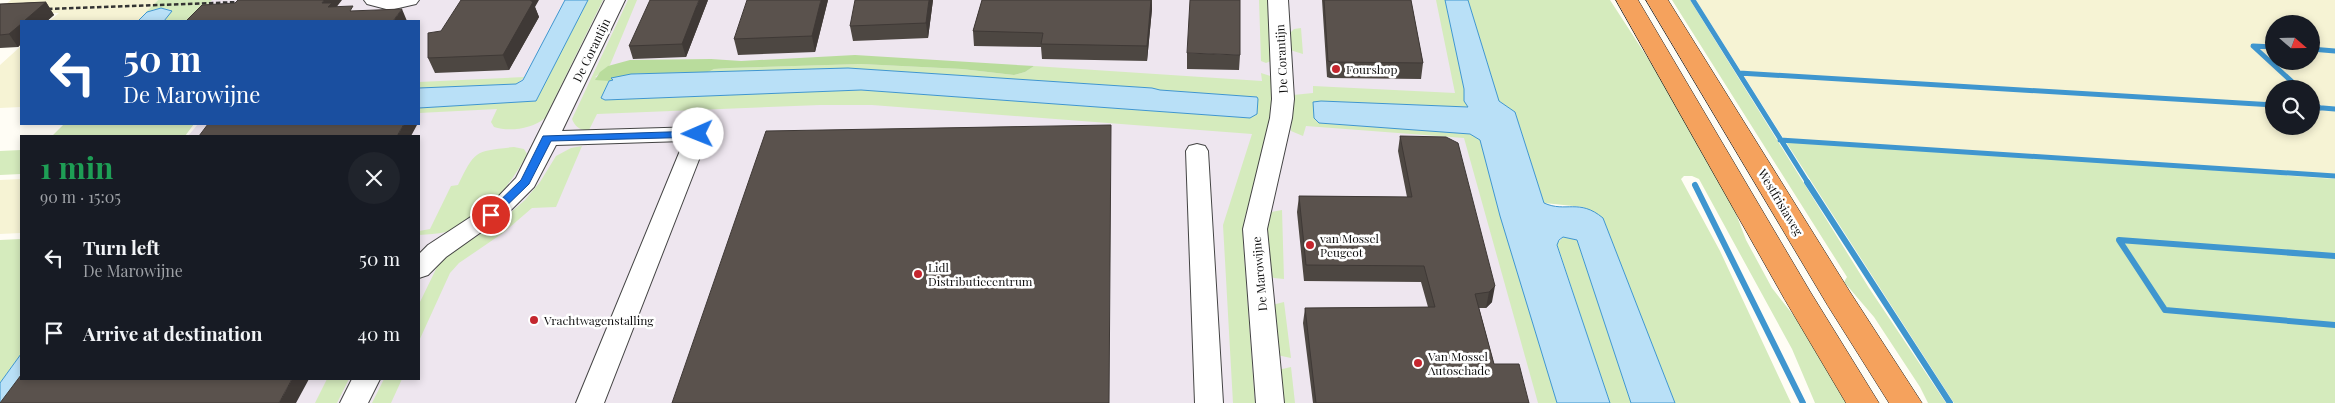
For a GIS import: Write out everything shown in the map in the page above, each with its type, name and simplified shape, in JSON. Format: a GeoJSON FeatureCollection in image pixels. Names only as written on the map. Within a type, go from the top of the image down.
{"type":"FeatureCollection","features":[{"type":"Feature","properties":{"kind":"highway"},"geometry":{"type":"LineString","coordinates":[[1627,0],[1800,300],[1863,403]]}},
{"type":"Feature","properties":{"kind":"highway","name":"Westfrisiaweg"},"geometry":{"type":"LineString","coordinates":[[1657,0],[1839,299],[1906,403]]}},
{"type":"Feature","properties":{"kind":"street"},"geometry":{"type":"LineString","coordinates":[[374,0],[390,4],[409,0]]}},
{"type":"Feature","properties":{"kind":"street","name":"De Corantijn"},"geometry":{"type":"LineString","coordinates":[[547,138],[615,0]]}},
{"type":"Feature","properties":{"kind":"street","name":"De Corantijn"},"geometry":{"type":"LineString","coordinates":[[1278,0],[1283,99],[1281,118]]}},
{"type":"Feature","properties":{"kind":"street","name":"De Marowijne"},"geometry":{"type":"LineString","coordinates":[[1270,403],[1255,230],[1281,118]]}},
{"type":"Feature","properties":{"kind":"street"},"geometry":{"type":"LineString","coordinates":[[420,269],[437,250],[500,208],[526,182],[547,138],[698,134],[590,403]]}},
{"type":"Feature","properties":{"kind":"street"},"geometry":{"type":"LineString","coordinates":[[1197,151],[1209,403]]}},
{"type":"Feature","properties":{"kind":"street"},"geometry":{"type":"LineString","coordinates":[[354,403],[366,380]]}},
{"type":"Feature","properties":{"kind":"path"},"geometry":{"type":"LineString","coordinates":[[38,10],[247,2]]}},
{"type":"Feature","properties":{"kind":"shaded area"},"geometry":{"type":"Polygon","coordinates":[[[11,0],[158,0],[139,20],[50,20],[59,13],[0,15],[0,9],[11,0]]]}},
{"type":"Feature","properties":{"kind":"shaded area"},"geometry":{"type":"Polygon","coordinates":[[[165,0],[1464,0],[1594,403],[0,403],[0,387],[20,379],[420,380],[420,135],[189,135],[197,125],[420,125],[420,20],[147,20],[165,0]]]}},
{"type":"Feature","properties":{"kind":"shaded area"},"geometry":{"type":"Polygon","coordinates":[[[1696,0],[2335,0],[2335,179],[1784,139],[1696,0]]]}},
{"type":"Feature","properties":{"kind":"shaded area"},"geometry":{"type":"Polygon","coordinates":[[[20,47],[20,107],[0,108],[0,65],[20,47]]]}},
{"type":"Feature","properties":{"kind":"shaded area"},"geometry":{"type":"Polygon","coordinates":[[[20,179],[20,233],[0,234],[0,180],[20,179]]]}},
{"type":"Feature","properties":{"kind":"green space"},"geometry":{"type":"Polygon","coordinates":[[[158,0],[212,0],[206,6],[209,20],[165,20],[171,10],[165,9],[145,13],[158,0]]]}},
{"type":"Feature","properties":{"kind":"green space"},"geometry":{"type":"Polygon","coordinates":[[[588,0],[603,0],[545,118],[540,122],[520,128],[506,129],[494,127],[491,122],[497,109],[420,113],[420,108],[536,101],[588,0]]]}},
{"type":"Feature","properties":{"kind":"green space"},"geometry":{"type":"Polygon","coordinates":[[[628,0],[637,0],[610,65],[595,77],[609,81],[601,98],[605,100],[861,90],[1250,118],[1257,97],[1152,88],[848,68],[708,72],[714,69],[730,68],[861,64],[962,69],[1014,75],[1025,72],[1034,66],[1262,81],[1261,73],[1274,77],[1275,116],[1244,220],[1243,240],[1255,403],[1233,403],[1223,225],[1252,134],[872,105],[820,105],[597,114],[589,130],[581,129],[572,119],[628,0]]]}},
{"type":"Feature","properties":{"kind":"green space"},"geometry":{"type":"Polygon","coordinates":[[[1259,0],[1271,0],[1271,61],[1266,63],[1261,61],[1259,0]]]}},
{"type":"Feature","properties":{"kind":"green space"},"geometry":{"type":"Polygon","coordinates":[[[1436,0],[1445,0],[1464,89],[1464,101],[1468,107],[1321,101],[1313,103],[1319,123],[1470,134],[1480,140],[1500,216],[1557,403],[1538,403],[1464,138],[1306,126],[1303,136],[1291,131],[1293,95],[1313,93],[1313,86],[1455,93],[1436,0]]]}},
{"type":"Feature","properties":{"kind":"green space"},"geometry":{"type":"Polygon","coordinates":[[[1468,0],[1610,0],[1675,100],[1730,198],[1746,240],[1772,288],[1805,330],[1848,403],[1815,403],[1792,349],[1699,179],[1692,176],[1684,176],[1681,179],[1720,251],[1791,403],[1675,403],[1603,218],[1583,207],[1544,203],[1515,112],[1499,101],[1468,0]]]}},
{"type":"Feature","properties":{"kind":"green space"},"geometry":{"type":"Polygon","coordinates":[[[1672,0],[1690,0],[1869,288],[1946,403],[1928,403],[1920,387],[1874,317],[1844,282],[1847,277],[1672,0]]]}},
{"type":"Feature","properties":{"kind":"green space"},"geometry":{"type":"Polygon","coordinates":[[[1301,28],[1303,54],[1290,50],[1289,34],[1294,29],[1301,28]]]}},
{"type":"Feature","properties":{"kind":"green space"},"geometry":{"type":"Polygon","coordinates":[[[855,55],[1034,66],[1025,72],[1014,75],[962,69],[861,64],[730,68],[714,69],[708,72],[631,74],[609,81],[595,80],[600,72],[608,66],[630,60],[711,59],[741,61],[855,55]]]}},
{"type":"Feature","properties":{"kind":"green space"},"geometry":{"type":"Polygon","coordinates":[[[525,77],[516,84],[420,88],[420,82],[525,77]]]}},
{"type":"Feature","properties":{"kind":"green space"},"geometry":{"type":"Polygon","coordinates":[[[63,125],[193,125],[186,135],[53,135],[63,125]]]}},
{"type":"Feature","properties":{"kind":"green space"},"geometry":{"type":"Polygon","coordinates":[[[1784,139],[2335,179],[2335,403],[1954,403],[1784,139]]]}},
{"type":"Feature","properties":{"kind":"green space"},"geometry":{"type":"Polygon","coordinates":[[[582,146],[556,207],[532,208],[503,233],[459,263],[450,273],[420,339],[420,302],[438,265],[451,253],[502,220],[525,200],[540,182],[556,156],[571,148],[582,146]]]}},
{"type":"Feature","properties":{"kind":"green space"},"geometry":{"type":"Polygon","coordinates":[[[514,147],[524,149],[527,154],[504,190],[483,211],[459,227],[446,232],[420,235],[420,231],[430,229],[451,186],[458,185],[473,159],[478,154],[514,147]]]}},
{"type":"Feature","properties":{"kind":"green space"},"geometry":{"type":"Polygon","coordinates":[[[20,150],[20,174],[0,175],[0,151],[20,150]]]}},
{"type":"Feature","properties":{"kind":"green space"},"geometry":{"type":"Polygon","coordinates":[[[1282,210],[1284,279],[1274,278],[1267,273],[1265,232],[1271,212],[1282,210]]]}},
{"type":"Feature","properties":{"kind":"green space"},"geometry":{"type":"Polygon","coordinates":[[[1563,237],[1577,240],[1631,403],[1610,403],[1557,244],[1563,237]]]}},
{"type":"Feature","properties":{"kind":"green space"},"geometry":{"type":"Polygon","coordinates":[[[20,239],[20,355],[0,383],[0,240],[20,239]]]}},
{"type":"Feature","properties":{"kind":"green space"},"geometry":{"type":"Polygon","coordinates":[[[1284,302],[1291,358],[1277,355],[1272,305],[1284,302]]]}},
{"type":"Feature","properties":{"kind":"green space"},"geometry":{"type":"Polygon","coordinates":[[[1291,367],[1295,403],[1279,403],[1278,370],[1291,367]]]}},
{"type":"Feature","properties":{"kind":"green space"},"geometry":{"type":"Polygon","coordinates":[[[326,380],[348,380],[337,403],[315,403],[326,380]]]}},
{"type":"Feature","properties":{"kind":"green space"},"geometry":{"type":"Polygon","coordinates":[[[384,380],[402,380],[391,403],[372,403],[384,380]]]}},
{"type":"Feature","properties":{"kind":"water"},"geometry":{"type":"Polygon","coordinates":[[[565,0],[588,0],[536,101],[420,108],[420,88],[516,84],[523,80],[565,0]]]}},
{"type":"Feature","properties":{"kind":"water"},"geometry":{"type":"Polygon","coordinates":[[[1445,0],[1468,0],[1499,101],[1515,112],[1544,203],[1559,207],[1580,207],[1594,212],[1603,218],[1675,403],[1631,403],[1577,240],[1563,237],[1557,245],[1610,403],[1557,403],[1500,216],[1480,140],[1470,134],[1319,123],[1314,118],[1313,102],[1321,101],[1468,107],[1464,101],[1464,89],[1445,0]]]}},
{"type":"Feature","properties":{"kind":"water"},"geometry":{"type":"Polygon","coordinates":[[[161,8],[172,11],[165,20],[139,20],[147,12],[161,8]]]}},
{"type":"Feature","properties":{"kind":"water"},"geometry":{"type":"Polygon","coordinates":[[[848,68],[1152,88],[1257,97],[1257,114],[1250,118],[861,90],[605,100],[601,98],[609,81],[613,80],[611,78],[631,74],[848,68]]]}},
{"type":"Feature","properties":{"kind":"water"},"geometry":{"type":"Polygon","coordinates":[[[20,355],[20,380],[5,403],[0,403],[0,383],[20,355]]]}},
{"type":"Feature","properties":{"kind":"building"},"geometry":{"type":"Polygon","coordinates":[[[238,0],[324,0],[322,3],[332,3],[328,7],[353,6],[350,11],[402,9],[394,20],[187,20],[202,5],[235,3],[238,0]]]}},
{"type":"Feature","properties":{"kind":"building"},"geometry":{"type":"Polygon","coordinates":[[[461,0],[530,0],[533,2],[503,55],[428,58],[428,33],[441,31],[461,0]]]}},
{"type":"Feature","properties":{"kind":"building"},"geometry":{"type":"Polygon","coordinates":[[[650,0],[699,0],[682,44],[629,46],[650,0]]]}},
{"type":"Feature","properties":{"kind":"building"},"geometry":{"type":"Polygon","coordinates":[[[747,0],[821,0],[812,36],[734,39],[747,0]]]}},
{"type":"Feature","properties":{"kind":"building"},"geometry":{"type":"Polygon","coordinates":[[[855,0],[929,0],[926,23],[850,26],[855,0]]]}},
{"type":"Feature","properties":{"kind":"building"},"geometry":{"type":"Polygon","coordinates":[[[982,0],[1151,0],[1147,46],[1041,44],[1043,33],[973,31],[982,0]]]}},
{"type":"Feature","properties":{"kind":"building"},"geometry":{"type":"Polygon","coordinates":[[[1190,0],[1240,0],[1240,55],[1187,53],[1190,0]]]}},
{"type":"Feature","properties":{"kind":"building"},"geometry":{"type":"Polygon","coordinates":[[[1324,0],[1411,0],[1423,63],[1328,61],[1324,0]]]}},
{"type":"Feature","properties":{"kind":"building"},"geometry":{"type":"Polygon","coordinates":[[[46,2],[25,20],[20,20],[20,25],[9,34],[0,35],[0,4],[46,2]]]}},
{"type":"Feature","properties":{"kind":"building"},"geometry":{"type":"Polygon","coordinates":[[[207,125],[403,125],[398,135],[200,135],[207,125]]]}},
{"type":"Feature","properties":{"kind":"building","name":"Lidl Distributiecentrum"},"geometry":{"type":"Polygon","coordinates":[[[1111,125],[1109,403],[672,403],[766,131],[1111,125]]]}},
{"type":"Feature","properties":{"kind":"building"},"geometry":{"type":"Polygon","coordinates":[[[1400,136],[1446,137],[1458,143],[1495,286],[1489,292],[1475,294],[1494,364],[1519,364],[1529,403],[1316,403],[1305,308],[1435,307],[1424,266],[1306,265],[1299,196],[1412,197],[1400,136]]]}},
{"type":"Feature","properties":{"kind":"building"},"geometry":{"type":"Polygon","coordinates":[[[20,376],[20,380],[291,380],[279,403],[0,403],[20,376]]]}},
{"type":"Feature","properties":{"kind":"waterway"},"geometry":{"type":"LineString","coordinates":[[1693,0],[1781,140]]}},
{"type":"Feature","properties":{"kind":"waterway"},"geometry":{"type":"LineString","coordinates":[[2265,47],[2253,46],[2265,57]]}},
{"type":"Feature","properties":{"kind":"waterway"},"geometry":{"type":"LineString","coordinates":[[2320,50],[2335,51]]}},
{"type":"Feature","properties":{"kind":"waterway"},"geometry":{"type":"LineString","coordinates":[[2279,70],[2290,80]]}},
{"type":"Feature","properties":{"kind":"waterway"},"geometry":{"type":"LineString","coordinates":[[1739,73],[2265,104]]}},
{"type":"Feature","properties":{"kind":"waterway"},"geometry":{"type":"LineString","coordinates":[[2320,108],[2335,109]]}},
{"type":"Feature","properties":{"kind":"waterway"},"geometry":{"type":"LineString","coordinates":[[1781,140],[2335,176]]}},
{"type":"Feature","properties":{"kind":"waterway"},"geometry":{"type":"LineString","coordinates":[[1781,140],[1808,183]]}},
{"type":"Feature","properties":{"kind":"waterway"},"geometry":{"type":"LineString","coordinates":[[1807,182],[1950,403]]}},
{"type":"Feature","properties":{"kind":"waterway"},"geometry":{"type":"LineString","coordinates":[[1695,185],[1803,403]]}},
{"type":"Feature","properties":{"kind":"waterway"},"geometry":{"type":"LineString","coordinates":[[2335,256],[2119,240],[2165,310],[2335,325]]}},
{"type":"Feature","properties":{"kind":"place","name":"Fourshop"},"geometry":{"type":"Point","coordinates":[1336,69]}},
{"type":"Feature","properties":{"kind":"place","name":"van Mossel Peugeot"},"geometry":{"type":"Point","coordinates":[1310,245]}},
{"type":"Feature","properties":{"kind":"place","name":"Lidl Distributiecentrum"},"geometry":{"type":"Point","coordinates":[918,274]}},
{"type":"Feature","properties":{"kind":"place","name":"Vrachtwagenstalling"},"geometry":{"type":"Point","coordinates":[534,320]}},
{"type":"Feature","properties":{"kind":"place","name":"Van Mossel Autoschade"},"geometry":{"type":"Point","coordinates":[1418,363]}},
{"type":"Feature","properties":{"kind":"route"},"geometry":{"type":"LineString","coordinates":[[491,215],[526,182],[547,138],[698,134]]}}]}
